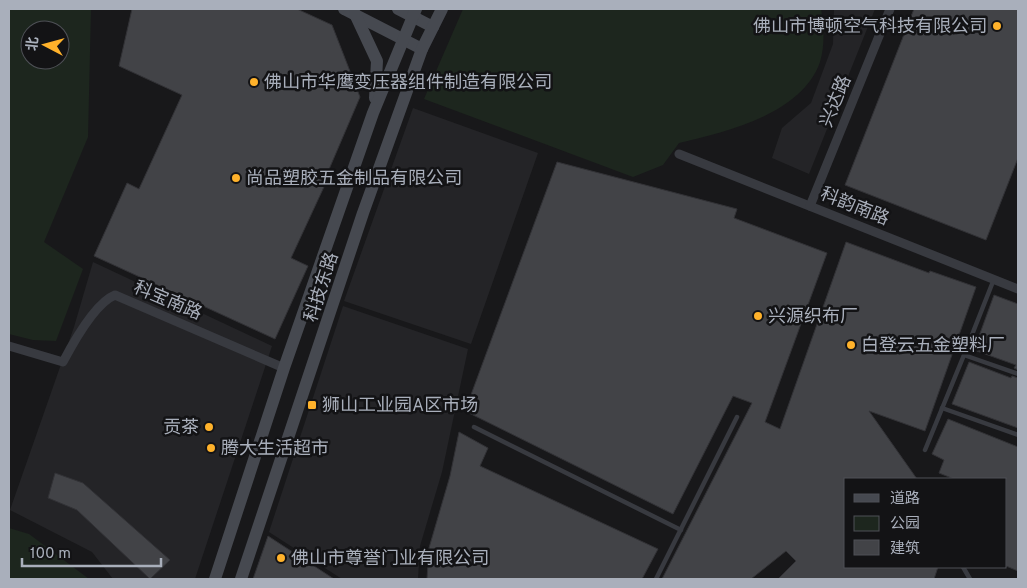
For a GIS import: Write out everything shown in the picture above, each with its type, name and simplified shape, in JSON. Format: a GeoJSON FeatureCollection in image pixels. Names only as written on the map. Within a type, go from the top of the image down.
{"type":"FeatureCollection","features":[{"type":"Feature","properties":{"kind":"main road"},"geometry":{"type":"LineString","coordinates":[[344,9],[422,49]]}},
{"type":"Feature","properties":{"kind":"main road"},"geometry":{"type":"LineString","coordinates":[[398,9],[415,12],[433,27]]}},
{"type":"Feature","properties":{"kind":"main road","name":"科技东路"},"geometry":{"type":"LineString","coordinates":[[242,579],[363,213],[422,49],[442,9]]}},
{"type":"Feature","properties":{"kind":"main road"},"geometry":{"type":"LineString","coordinates":[[373,113],[415,12]]}},
{"type":"Feature","properties":{"kind":"main road"},"geometry":{"type":"LineString","coordinates":[[356,14],[377,61],[377,88],[373,113]]}},
{"type":"Feature","properties":{"kind":"main road","name":"科技东路"},"geometry":{"type":"LineString","coordinates":[[216,579],[284,368],[373,113]]}},
{"type":"Feature","properties":{"kind":"street","name":"兴达路"},"geometry":{"type":"LineString","coordinates":[[810,206],[890,9]]}},
{"type":"Feature","properties":{"kind":"street","name":"科韵南路"},"geometry":{"type":"LineString","coordinates":[[679,154],[1018,289]]}},
{"type":"Feature","properties":{"kind":"street","name":"科宝南路"},"geometry":{"type":"LineString","coordinates":[[9,346],[63,362],[78,336],[107,298],[115,296],[284,368]]}},
{"type":"Feature","properties":{"kind":"lane"},"geometry":{"type":"LineString","coordinates":[[925,450],[994,279]]}},
{"type":"Feature","properties":{"kind":"lane"},"geometry":{"type":"LineString","coordinates":[[964,355],[1018,374]]}},
{"type":"Feature","properties":{"kind":"lane"},"geometry":{"type":"LineString","coordinates":[[942,408],[1018,435]]}},
{"type":"Feature","properties":{"kind":"lane"},"geometry":{"type":"LineString","coordinates":[[656,579],[737,417]]}},
{"type":"Feature","properties":{"kind":"lane"},"geometry":{"type":"LineString","coordinates":[[474,427],[681,530]]}},
{"type":"Feature","properties":{"kind":"lane"},"geometry":{"type":"LineString","coordinates":[[964,568],[970,579]]}},
{"type":"Feature","properties":{"kind":"shaded area"},"geometry":{"type":"Polygon","coordinates":[[[834,9],[875,9],[809,174],[772,158],[782,128],[811,103],[833,44],[834,9]]]}},
{"type":"Feature","properties":{"kind":"shaded area"},"geometry":{"type":"Polygon","coordinates":[[[413,108],[538,153],[471,344],[344,301],[413,108]]]}},
{"type":"Feature","properties":{"kind":"shaded area"},"geometry":{"type":"Polygon","coordinates":[[[93,262],[272,346],[195,579],[113,579],[92,552],[10,510],[74,327],[93,262]]]}},
{"type":"Feature","properties":{"kind":"shaded area"},"geometry":{"type":"Polygon","coordinates":[[[343,306],[468,349],[442,472],[420,546],[418,579],[342,579],[269,532],[343,306]]]}},
{"type":"Feature","properties":{"kind":"green space"},"geometry":{"type":"Polygon","coordinates":[[[9,9],[91,9],[88,137],[44,242],[83,269],[56,341],[33,340],[9,334],[9,9]]]}},
{"type":"Feature","properties":{"kind":"green space"},"geometry":{"type":"Polygon","coordinates":[[[463,9],[821,9],[823,49],[820,62],[811,80],[797,95],[780,108],[740,126],[679,143],[663,165],[633,177],[424,99],[463,9]]]}},
{"type":"Feature","properties":{"kind":"green space"},"geometry":{"type":"Polygon","coordinates":[[[9,528],[29,534],[89,579],[9,579],[9,528]]]}},
{"type":"Feature","properties":{"kind":"building"},"geometry":{"type":"Polygon","coordinates":[[[132,9],[297,9],[332,25],[360,97],[327,174],[329,176],[291,258],[308,266],[275,339],[94,256],[127,183],[139,189],[182,95],[119,66],[132,9]]]}},
{"type":"Feature","properties":{"kind":"building"},"geometry":{"type":"Polygon","coordinates":[[[914,9],[1018,9],[1018,158],[986,240],[845,185],[914,9]]]}},
{"type":"Feature","properties":{"kind":"building"},"geometry":{"type":"Polygon","coordinates":[[[557,162],[737,209],[734,218],[827,253],[765,422],[780,429],[846,242],[929,273],[930,271],[976,287],[925,431],[869,411],[916,478],[844,478],[844,568],[938,568],[934,579],[778,579],[796,561],[786,551],[751,579],[662,579],[752,403],[733,396],[673,514],[465,411],[557,162]]]}},
{"type":"Feature","properties":{"kind":"building"},"geometry":{"type":"Polygon","coordinates":[[[994,295],[1018,304],[1018,370],[1014,368],[1016,365],[974,350],[994,295]]]}},
{"type":"Feature","properties":{"kind":"building"},"geometry":{"type":"Polygon","coordinates":[[[969,362],[1011,378],[1012,376],[1018,378],[1018,428],[952,404],[969,362]]]}},
{"type":"Feature","properties":{"kind":"building"},"geometry":{"type":"Polygon","coordinates":[[[948,419],[1018,447],[1018,571],[1007,566],[1007,478],[952,478],[939,473],[944,460],[932,454],[948,419]]]}},
{"type":"Feature","properties":{"kind":"building"},"geometry":{"type":"Polygon","coordinates":[[[459,432],[488,448],[480,466],[658,549],[642,579],[427,579],[429,548],[450,476],[459,432]]]}},
{"type":"Feature","properties":{"kind":"building"},"geometry":{"type":"Polygon","coordinates":[[[55,473],[83,483],[170,560],[150,579],[77,510],[48,498],[55,473]]]}},
{"type":"Feature","properties":{"kind":"building","name":"佛山市尊誉门业有限公司"},"geometry":{"type":"Polygon","coordinates":[[[268,536],[334,579],[253,579],[268,536]]]}},
{"type":"Feature","properties":{"kind":"place","name":"佛山市博顿空气科技有限公司"},"geometry":{"type":"Point","coordinates":[997,26]}},
{"type":"Feature","properties":{"kind":"place","name":"佛山市华鹰变压器组件制造有限公司"},"geometry":{"type":"Point","coordinates":[254,82]}},
{"type":"Feature","properties":{"kind":"place","name":"尚品塑胶五金制品有限公司"},"geometry":{"type":"Point","coordinates":[236,178]}},
{"type":"Feature","properties":{"kind":"place","name":"兴源织布厂"},"geometry":{"type":"Point","coordinates":[758,316]}},
{"type":"Feature","properties":{"kind":"place","name":"白登云五金塑料厂"},"geometry":{"type":"Point","coordinates":[851,345]}},
{"type":"Feature","properties":{"kind":"place","name":"狮山工业园A区市场"},"geometry":{"type":"Point","coordinates":[312,405]}},
{"type":"Feature","properties":{"kind":"place","name":"贡茶"},"geometry":{"type":"Point","coordinates":[209,427]}},
{"type":"Feature","properties":{"kind":"place","name":"腾大生活超市"},"geometry":{"type":"Point","coordinates":[211,448]}},
{"type":"Feature","properties":{"kind":"place","name":"佛山市尊誉门业有限公司"},"geometry":{"type":"Point","coordinates":[281,558]}}]}
